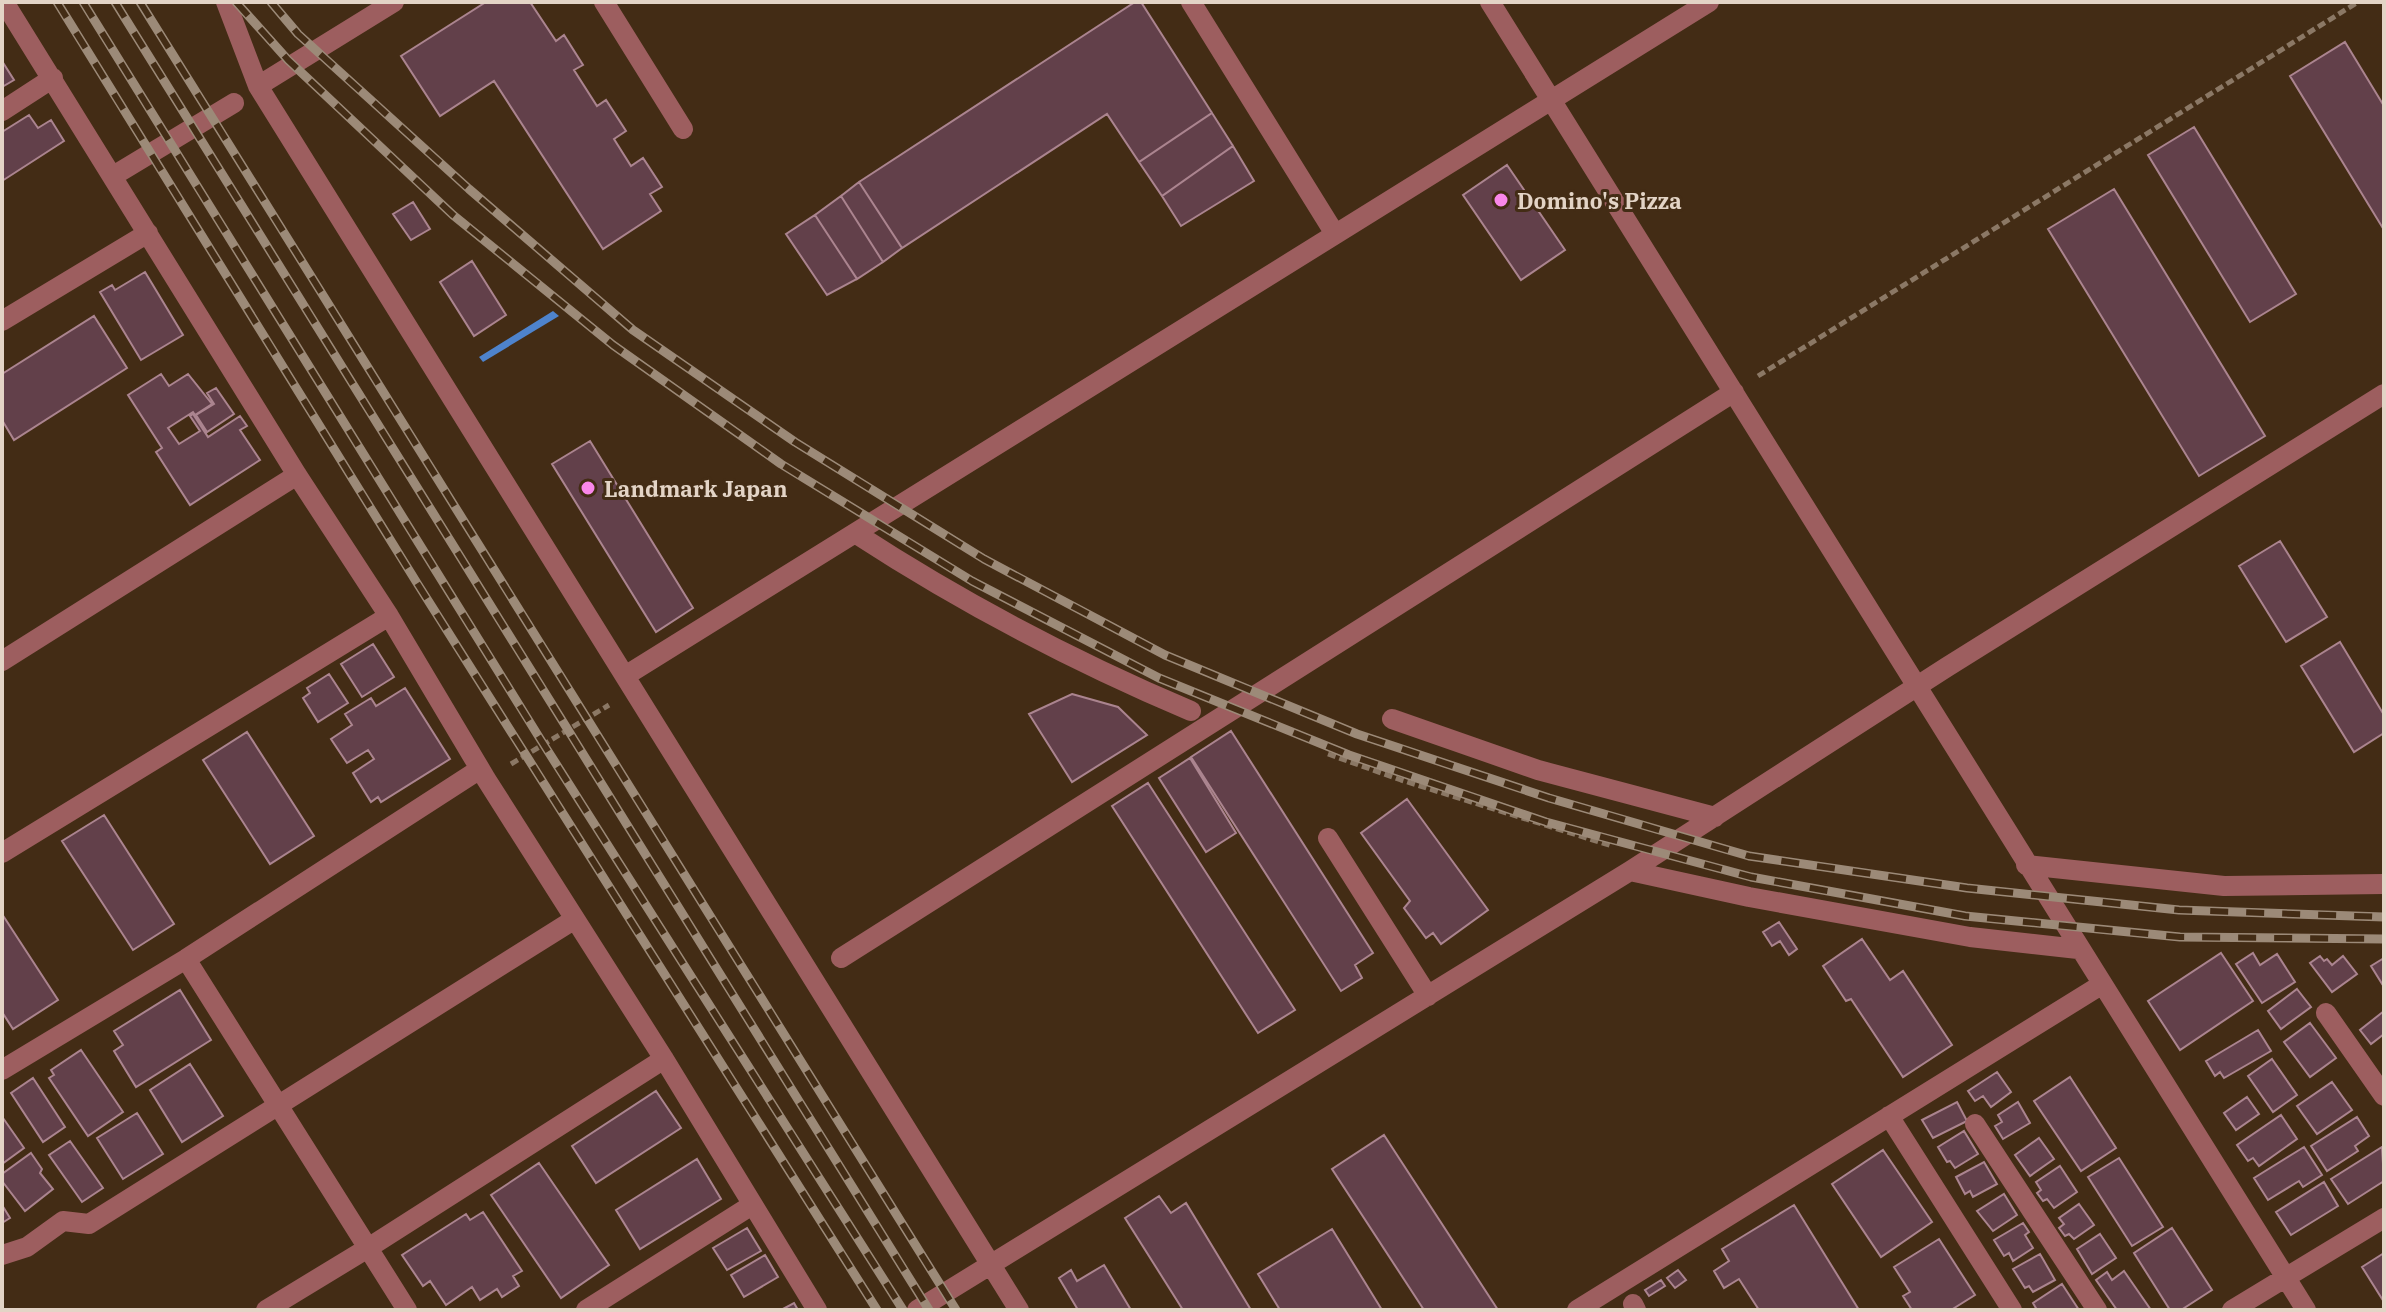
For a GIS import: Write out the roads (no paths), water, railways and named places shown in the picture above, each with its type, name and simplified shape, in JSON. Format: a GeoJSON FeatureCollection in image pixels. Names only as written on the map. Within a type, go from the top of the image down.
{"type":"FeatureCollection","features":[{"type":"Feature","properties":{"kind":"street"},"geometry":{"type":"LineString","coordinates":[[4,2],[297,475],[389,616],[483,774],[664,1059],[817,1310]]}},
{"type":"Feature","properties":{"kind":"street"},"geometry":{"type":"LineString","coordinates":[[226,2],[258,86],[1019,1310]]}},
{"type":"Feature","properties":{"kind":"street"},"geometry":{"type":"LineString","coordinates":[[258,86],[394,2]]}},
{"type":"Feature","properties":{"kind":"street"},"geometry":{"type":"LineString","coordinates":[[604,2],[683,129]]}},
{"type":"Feature","properties":{"kind":"street"},"geometry":{"type":"LineString","coordinates":[[1191,2],[1335,234]]}},
{"type":"Feature","properties":{"kind":"street"},"geometry":{"type":"LineString","coordinates":[[1490,2],[2306,1310]]}},
{"type":"Feature","properties":{"kind":"street"},"geometry":{"type":"LineString","coordinates":[[629,683],[855,533],[1709,2]]}},
{"type":"Feature","properties":{"kind":"street"},"geometry":{"type":"LineString","coordinates":[[2,111],[53,78]]}},
{"type":"Feature","properties":{"kind":"street"},"geometry":{"type":"LineString","coordinates":[[113,176],[234,103]]}},
{"type":"Feature","properties":{"kind":"street"},"geometry":{"type":"LineString","coordinates":[[2,321],[148,233]]}},
{"type":"Feature","properties":{"kind":"street"},"geometry":{"type":"LineString","coordinates":[[841,958],[1734,392]]}},
{"type":"Feature","properties":{"kind":"street"},"geometry":{"type":"LineString","coordinates":[[917,1310],[1652,858],[1916,687],[2384,394]]}},
{"type":"Feature","properties":{"kind":"street"},"geometry":{"type":"LineString","coordinates":[[2,661],[297,475]]}},
{"type":"Feature","properties":{"kind":"street"},"geometry":{"type":"LineString","coordinates":[[855,533],[905,566],[1021,629],[1130,685],[1191,711]]}},
{"type":"Feature","properties":{"kind":"street"},"geometry":{"type":"LineString","coordinates":[[2,853],[389,616]]}},
{"type":"Feature","properties":{"kind":"street"},"geometry":{"type":"LineString","coordinates":[[1392,719],[1538,770],[1715,817]]}},
{"type":"Feature","properties":{"kind":"street"},"geometry":{"type":"LineString","coordinates":[[2,1070],[483,774]]}},
{"type":"Feature","properties":{"kind":"street"},"geometry":{"type":"LineString","coordinates":[[1328,838],[1428,996]]}},
{"type":"Feature","properties":{"kind":"street"},"geometry":{"type":"LineString","coordinates":[[2026,865],[2224,886],[2384,884]]}},
{"type":"Feature","properties":{"kind":"street"},"geometry":{"type":"LineString","coordinates":[[1630,871],[1749,897],[1970,937],[2078,949]]}},
{"type":"Feature","properties":{"kind":"street"},"geometry":{"type":"LineString","coordinates":[[2,1255],[27,1247],[63,1221],[89,1224],[575,919]]}},
{"type":"Feature","properties":{"kind":"street"},"geometry":{"type":"LineString","coordinates":[[186,959],[407,1310]]}},
{"type":"Feature","properties":{"kind":"street"},"geometry":{"type":"LineString","coordinates":[[1577,1310],[2101,985]]}},
{"type":"Feature","properties":{"kind":"street"},"geometry":{"type":"LineString","coordinates":[[2326,1013],[2384,1096]]}},
{"type":"Feature","properties":{"kind":"street"},"geometry":{"type":"LineString","coordinates":[[266,1310],[664,1059]]}},
{"type":"Feature","properties":{"kind":"street"},"geometry":{"type":"LineString","coordinates":[[1889,1116],[2012,1310]]}},
{"type":"Feature","properties":{"kind":"street"},"geometry":{"type":"LineString","coordinates":[[1975,1124],[2097,1310]]}},
{"type":"Feature","properties":{"kind":"street"},"geometry":{"type":"LineString","coordinates":[[586,1310],[752,1205]]}},
{"type":"Feature","properties":{"kind":"street"},"geometry":{"type":"LineString","coordinates":[[2232,1310],[2384,1218]]}},
{"type":"Feature","properties":{"kind":"water"},"geometry":{"type":"Polygon","coordinates":[[[553,311],[559,316],[483,362],[479,357],[553,311]]]}},
{"type":"Feature","properties":{"kind":"railway"},"geometry":{"type":"LineString","coordinates":[[57,2],[417,583],[877,1310]]}},
{"type":"Feature","properties":{"kind":"railway"},"geometry":{"type":"LineString","coordinates":[[83,2],[539,737],[903,1310]]}},
{"type":"Feature","properties":{"kind":"railway"},"geometry":{"type":"LineString","coordinates":[[115,2],[929,1310]]}},
{"type":"Feature","properties":{"kind":"railway"},"geometry":{"type":"LineString","coordinates":[[140,2],[956,1310]]}},
{"type":"Feature","properties":{"kind":"railway"},"geometry":{"type":"LineString","coordinates":[[236,2],[288,60],[453,215],[613,345],[781,464],[972,581],[1159,678],[1349,755],[1546,822],[1751,877],[1965,916],[2180,937],[2384,939]]}},
{"type":"Feature","properties":{"kind":"railway"},"geometry":{"type":"LineString","coordinates":[[271,2],[298,34],[469,189],[633,330],[795,442],[984,559],[1165,655],[1357,734],[1549,798],[1749,856],[1967,888],[2179,910],[2384,917]]}},
{"type":"Feature","properties":{"kind":"place","name":"Domino's Pizza"},"geometry":{"type":"Point","coordinates":[1501,200]}},
{"type":"Feature","properties":{"kind":"place","name":"Landmark Japan"},"geometry":{"type":"Point","coordinates":[588,488]}}]}
